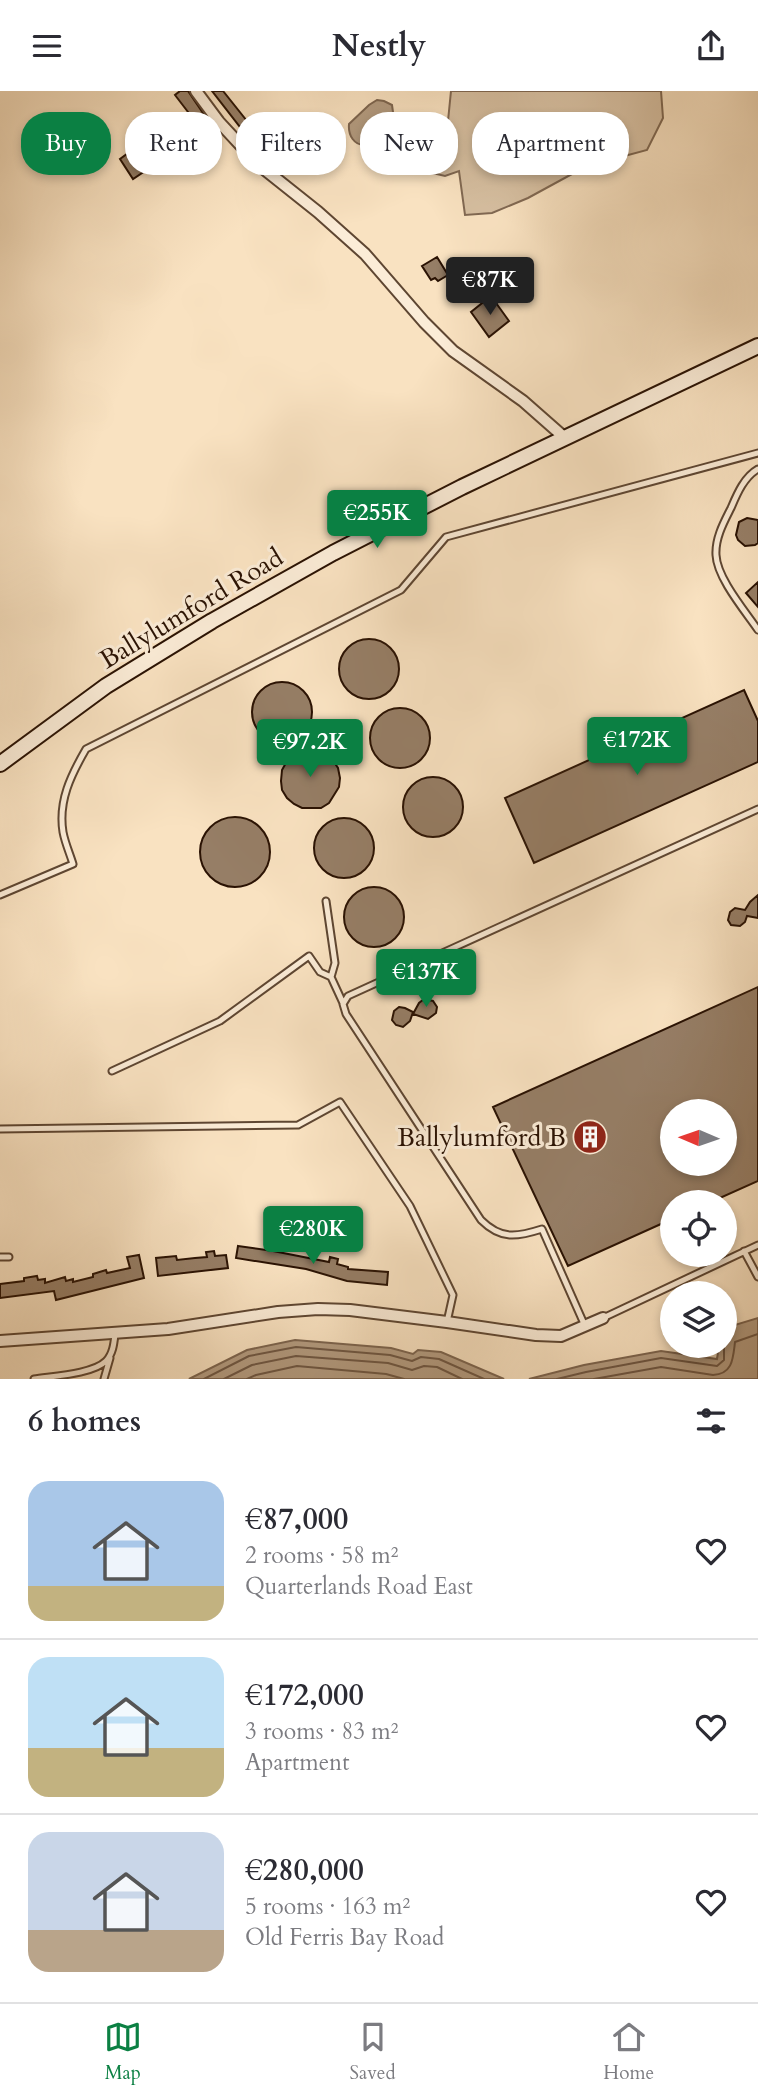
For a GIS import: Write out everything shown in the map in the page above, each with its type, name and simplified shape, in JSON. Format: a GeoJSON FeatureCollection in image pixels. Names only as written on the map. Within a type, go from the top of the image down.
{"type":"FeatureCollection","features":[{"type":"Feature","properties":{"kind":"main road","name":"Ballylumford Road"},"geometry":{"type":"LineString","coordinates":[[0,764],[106,686],[221,615],[333,553],[462,487],[758,346]]}},
{"type":"Feature","properties":{"kind":"street"},"geometry":{"type":"LineString","coordinates":[[196,91],[223,126],[259,165],[365,254],[453,351],[523,401],[565,438]]}},
{"type":"Feature","properties":{"kind":"street"},"geometry":{"type":"LineString","coordinates":[[0,1341],[168,1329],[278,1312],[318,1309],[350,1310],[561,1336],[603,1318]]}},
{"type":"Feature","properties":{"kind":"lane"},"geometry":{"type":"LineString","coordinates":[[0,895],[73,864],[63,832],[64,798],[71,775],[86,749],[401,590],[446,537],[758,453]]}},
{"type":"Feature","properties":{"kind":"lane"},"geometry":{"type":"LineString","coordinates":[[758,469],[747,477],[735,499],[719,533],[715,556],[722,575],[758,630]]}},
{"type":"Feature","properties":{"kind":"lane"},"geometry":{"type":"LineString","coordinates":[[344,1004],[348,996],[758,809]]}},
{"type":"Feature","properties":{"kind":"lane"},"geometry":{"type":"LineString","coordinates":[[326,901],[335,963],[331,977]]}},
{"type":"Feature","properties":{"kind":"lane"},"geometry":{"type":"LineString","coordinates":[[111,1071],[220,1021],[309,956],[320,972],[331,977],[346,1014],[481,1220],[492,1231],[510,1236],[542,1229],[585,1326]]}},
{"type":"Feature","properties":{"kind":"lane"},"geometry":{"type":"LineString","coordinates":[[0,1129],[298,1125],[340,1102],[403,1192],[413,1212],[453,1295],[447,1322]]}},
{"type":"Feature","properties":{"kind":"lane"},"geometry":{"type":"LineString","coordinates":[[603,1318],[758,1245]]}},
{"type":"Feature","properties":{"kind":"lane"},"geometry":{"type":"LineString","coordinates":[[744,1251],[758,1277]]}},
{"type":"Feature","properties":{"kind":"lane"},"geometry":{"type":"LineString","coordinates":[[0,1257],[9,1257]]}},
{"type":"Feature","properties":{"kind":"lane"},"geometry":{"type":"LineString","coordinates":[[104,1379],[115,1334]]}},
{"type":"Feature","properties":{"kind":"lane"},"geometry":{"type":"LineString","coordinates":[[34,1379],[89,1369],[107,1360],[112,1351]]}},
{"type":"Feature","properties":{"kind":"shaded area"},"geometry":{"type":"Polygon","coordinates":[[[451,91],[661,91],[663,118],[647,150],[629,155],[629,112],[472,112],[472,175],[570,175],[528,198],[492,213],[465,215],[458,171],[458,112],[449,112],[451,91]]]}},
{"type":"Feature","properties":{"kind":"water"},"geometry":{"type":"Polygon","coordinates":[[[377,100],[384,101],[392,105],[393,112],[362,112],[377,100]]]}},
{"type":"Feature","properties":{"kind":"water"},"geometry":{"type":"Polygon","coordinates":[[[360,114],[360,144],[351,136],[349,124],[360,114]]]}},
{"type":"Feature","properties":{"kind":"water"},"geometry":{"type":"Polygon","coordinates":[[[758,1318],[758,1379],[529,1379],[584,1365],[660,1351],[660,1358],[737,1358],[737,1324],[758,1318]]]}},
{"type":"Feature","properties":{"kind":"water"},"geometry":{"type":"Polygon","coordinates":[[[295,1340],[391,1348],[413,1354],[418,1350],[441,1352],[504,1379],[189,1379],[247,1350],[295,1340]]]}},
{"type":"Feature","properties":{"kind":"building"},"geometry":{"type":"Polygon","coordinates":[[[180,91],[188,91],[202,112],[188,112],[175,95],[180,91]]]}},
{"type":"Feature","properties":{"kind":"building"},"geometry":{"type":"Polygon","coordinates":[[[212,91],[223,91],[240,112],[236,112],[236,122],[212,91]]]}},
{"type":"Feature","properties":{"kind":"building"},"geometry":{"type":"Polygon","coordinates":[[[437,257],[448,275],[438,281],[435,278],[431,280],[422,266],[437,257]]]}},
{"type":"Feature","properties":{"kind":"building"},"geometry":{"type":"Polygon","coordinates":[[[491,296],[509,321],[489,337],[471,312],[491,296]]]}},
{"type":"Feature","properties":{"kind":"building"},"geometry":{"type":"Polygon","coordinates":[[[747,518],[758,520],[758,543],[755,545],[745,546],[736,535],[739,522],[747,518]]]}},
{"type":"Feature","properties":{"kind":"building"},"geometry":{"type":"Polygon","coordinates":[[[758,582],[758,607],[746,593],[758,582]]]}},
{"type":"Feature","properties":{"kind":"building"},"geometry":{"type":"Polygon","coordinates":[[[369,639],[390,648],[399,669],[390,690],[369,699],[348,690],[339,669],[348,648],[369,639]]]}},
{"type":"Feature","properties":{"kind":"building"},"geometry":{"type":"Polygon","coordinates":[[[282,682],[303,691],[312,712],[303,733],[282,742],[261,733],[252,712],[261,691],[282,682]]]}},
{"type":"Feature","properties":{"kind":"building"},"geometry":{"type":"Polygon","coordinates":[[[744,690],[758,721],[758,762],[534,863],[505,798],[744,690]]]}},
{"type":"Feature","properties":{"kind":"building"},"geometry":{"type":"Polygon","coordinates":[[[400,708],[421,717],[430,738],[421,759],[400,768],[379,759],[370,738],[379,717],[400,708]]]}},
{"type":"Feature","properties":{"kind":"building"},"geometry":{"type":"Polygon","coordinates":[[[314,750],[332,759],[338,768],[339,787],[329,803],[321,808],[302,808],[287,798],[282,790],[282,770],[298,751],[314,750]]]}},
{"type":"Feature","properties":{"kind":"building"},"geometry":{"type":"Polygon","coordinates":[[[433,777],[454,786],[463,807],[454,828],[433,837],[412,828],[403,807],[412,786],[433,777]]]}},
{"type":"Feature","properties":{"kind":"building"},"geometry":{"type":"Polygon","coordinates":[[[235,817],[260,827],[270,852],[260,877],[235,887],[210,877],[200,852],[210,827],[235,817]]]}},
{"type":"Feature","properties":{"kind":"building"},"geometry":{"type":"Polygon","coordinates":[[[344,818],[365,827],[374,848],[365,869],[344,878],[323,869],[314,848],[323,827],[344,818]]]}},
{"type":"Feature","properties":{"kind":"building"},"geometry":{"type":"Polygon","coordinates":[[[374,887],[395,896],[404,917],[395,938],[374,947],[353,938],[344,917],[353,896],[374,887]]]}},
{"type":"Feature","properties":{"kind":"building"},"geometry":{"type":"Polygon","coordinates":[[[758,895],[758,918],[747,916],[740,926],[731,925],[728,920],[730,912],[735,908],[745,910],[758,895]]]}},
{"type":"Feature","properties":{"kind":"building","name":"Ballylumford B"},"geometry":{"type":"Polygon","coordinates":[[[758,987],[758,1181],[737,1190],[660,1190],[660,1224],[568,1266],[493,1107],[758,987]]]}},
{"type":"Feature","properties":{"kind":"building"},"geometry":{"type":"Polygon","coordinates":[[[424,999],[433,1001],[437,1007],[436,1013],[428,1019],[413,1014],[424,999]]]}},
{"type":"Feature","properties":{"kind":"building"},"geometry":{"type":"Polygon","coordinates":[[[399,1007],[413,1012],[410,1021],[403,1027],[392,1020],[394,1011],[399,1007]]]}},
{"type":"Feature","properties":{"kind":"building"},"geometry":{"type":"Polygon","coordinates":[[[238,1246],[329,1262],[330,1257],[338,1259],[337,1264],[348,1269],[388,1272],[387,1285],[347,1281],[306,1269],[236,1258],[238,1246]]]}},
{"type":"Feature","properties":{"kind":"building"},"geometry":{"type":"Polygon","coordinates":[[[214,1251],[215,1256],[226,1255],[228,1268],[158,1276],[156,1258],[176,1256],[177,1260],[207,1257],[206,1252],[214,1251]]]}},
{"type":"Feature","properties":{"kind":"building"},"geometry":{"type":"Polygon","coordinates":[[[139,1255],[144,1278],[56,1300],[54,1291],[0,1298],[0,1284],[24,1281],[24,1278],[37,1276],[38,1280],[45,1279],[45,1283],[65,1277],[66,1281],[73,1279],[73,1282],[93,1277],[93,1274],[106,1270],[107,1273],[130,1268],[127,1257],[139,1255]]]}},
{"type":"Feature","properties":{"kind":"place","name":"Ballylumford B"},"geometry":{"type":"Point","coordinates":[590,1137]}}]}
